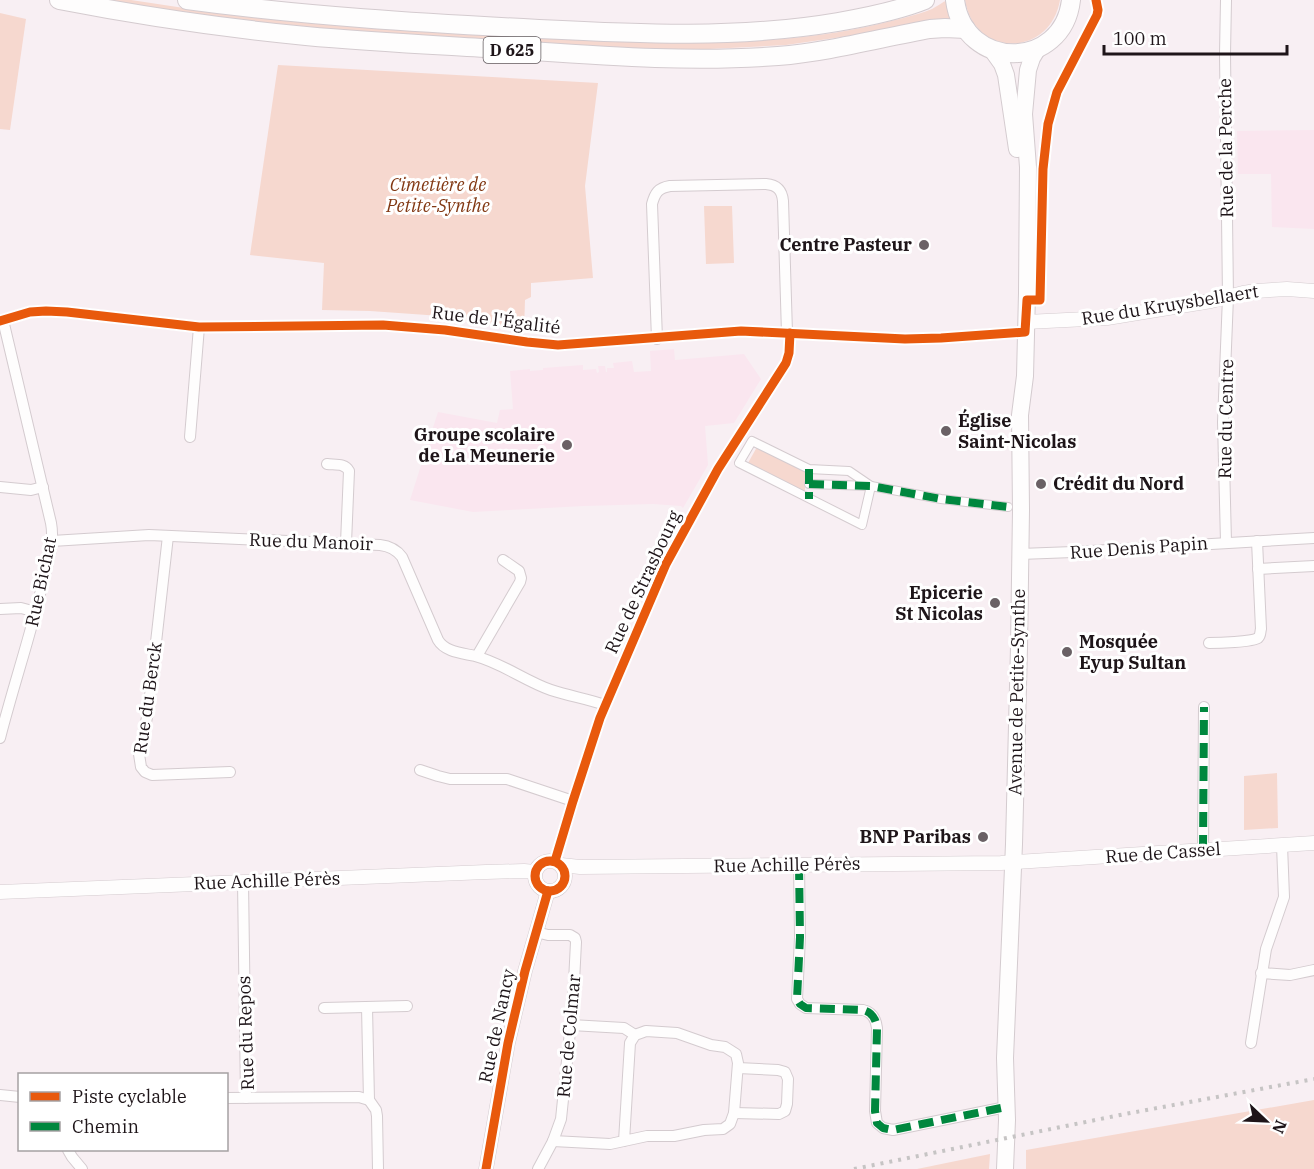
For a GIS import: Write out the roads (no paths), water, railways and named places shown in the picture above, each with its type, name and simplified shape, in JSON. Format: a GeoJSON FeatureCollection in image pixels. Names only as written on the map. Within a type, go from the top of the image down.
{"type":"FeatureCollection","features":[{"type":"Feature","properties":{"kind":"main road","name":"D 625"},"geometry":{"type":"LineString","coordinates":[[59,0],[178,21],[297,35],[614,57],[706,59],[761,57],[813,51],[930,29],[966,29]]}},
{"type":"Feature","properties":{"kind":"main road","name":"D 625"},"geometry":{"type":"LineString","coordinates":[[188,0],[283,12],[390,21],[712,34],[786,30],[830,24],[877,15],[925,0]]}},
{"type":"Feature","properties":{"kind":"main road"},"geometry":{"type":"LineString","coordinates":[[955,0],[958,16],[977,41],[992,50],[1013,54],[1027,52],[1047,43],[1058,33],[1072,2]]}},
{"type":"Feature","properties":{"kind":"main road","name":"Avenue de Petite-Synthe"},"geometry":{"type":"LineString","coordinates":[[1005,1169],[1005,1040],[1013,863],[1020,554],[1020,415],[1025,376],[1026,327],[1028,167],[1025,97],[1029,65],[1038,48]]}},
{"type":"Feature","properties":{"kind":"main road","name":"Avenue de Petite-Synthe"},"geometry":{"type":"LineString","coordinates":[[992,50],[1002,64],[1006,75],[1028,215]]}},
{"type":"Feature","properties":{"kind":"street","name":"Rue de la Perche"},"geometry":{"type":"LineString","coordinates":[[1226,0],[1228,297]]}},
{"type":"Feature","properties":{"kind":"street","name":"Rue de Strasbourg"},"geometry":{"type":"LineString","coordinates":[[558,863],[573,801],[606,705],[666,564],[717,470],[787,360],[790,350],[783,201],[780,190],[776,186],[766,184],[670,186],[657,191],[652,204],[657,339]]}},
{"type":"Feature","properties":{"kind":"street","name":"Rue du Kruysbellaert"},"geometry":{"type":"LineString","coordinates":[[1026,327],[1107,318],[1216,300],[1248,292],[1287,289],[1314,291]]}},
{"type":"Feature","properties":{"kind":"street","name":"Rue du Centre"},"geometry":{"type":"LineString","coordinates":[[1226,542],[1223,422],[1228,297]]}},
{"type":"Feature","properties":{"kind":"street","name":"Rue de l'Égalité"},"geometry":{"type":"LineString","coordinates":[[2,320],[24,313],[46,311],[199,327],[383,325],[445,330],[552,345],[657,339],[732,331],[905,339],[941,338],[1026,327]]}},
{"type":"Feature","properties":{"kind":"street","name":"Rue Bichat"},"geometry":{"type":"LineString","coordinates":[[0,738],[36,612],[52,541],[52,529],[43,487],[2,320]]}},
{"type":"Feature","properties":{"kind":"street"},"geometry":{"type":"LineString","coordinates":[[190,437],[199,327]]}},
{"type":"Feature","properties":{"kind":"street"},"geometry":{"type":"LineString","coordinates":[[752,441],[809,468],[849,471],[871,486],[862,525],[740,464],[752,441]]}},
{"type":"Feature","properties":{"kind":"street"},"geometry":{"type":"LineString","coordinates":[[734,444],[746,451]]}},
{"type":"Feature","properties":{"kind":"street"},"geometry":{"type":"LineString","coordinates":[[327,464],[343,466],[349,471],[346,543]]}},
{"type":"Feature","properties":{"kind":"street"},"geometry":{"type":"LineString","coordinates":[[809,468],[809,499]]}},
{"type":"Feature","properties":{"kind":"street"},"geometry":{"type":"LineString","coordinates":[[809,484],[871,486],[941,499],[1008,507]]}},
{"type":"Feature","properties":{"kind":"street"},"geometry":{"type":"LineString","coordinates":[[0,487],[31,490],[43,487]]}},
{"type":"Feature","properties":{"kind":"street","name":"Rue du Manoir"},"geometry":{"type":"LineString","coordinates":[[52,541],[132,535],[388,546],[396,551],[404,561],[440,643],[452,650],[477,656],[502,666],[549,689],[606,705]]}},
{"type":"Feature","properties":{"kind":"street","name":"Rue du Berck"},"geometry":{"type":"LineString","coordinates":[[168,536],[148,713],[139,754],[140,764],[145,772],[152,775],[230,772]]}},
{"type":"Feature","properties":{"kind":"street","name":"Rue Denis Papin"},"geometry":{"type":"LineString","coordinates":[[1020,554],[1314,538]]}},
{"type":"Feature","properties":{"kind":"street"},"geometry":{"type":"LineString","coordinates":[[1209,643],[1250,640],[1259,636],[1261,628],[1257,541]]}},
{"type":"Feature","properties":{"kind":"street"},"geometry":{"type":"LineString","coordinates":[[477,656],[521,578],[519,571],[503,560]]}},
{"type":"Feature","properties":{"kind":"street"},"geometry":{"type":"LineString","coordinates":[[1258,569],[1314,566]]}},
{"type":"Feature","properties":{"kind":"street"},"geometry":{"type":"LineString","coordinates":[[0,609],[21,608],[36,612]]}},
{"type":"Feature","properties":{"kind":"street"},"geometry":{"type":"LineString","coordinates":[[1203,850],[1204,707]]}},
{"type":"Feature","properties":{"kind":"street"},"geometry":{"type":"LineString","coordinates":[[420,770],[457,780],[507,778],[573,801]]}},
{"type":"Feature","properties":{"kind":"street","name":"Rue de Cassel"},"geometry":{"type":"LineString","coordinates":[[1013,863],[1314,843]]}},
{"type":"Feature","properties":{"kind":"street"},"geometry":{"type":"LineString","coordinates":[[1251,1043],[1266,949],[1284,897],[1282,845]]}},
{"type":"Feature","properties":{"kind":"street"},"geometry":{"type":"LineString","coordinates":[[549,860],[558,863],[565,875],[564,882],[558,889],[543,890],[534,879],[537,867],[549,860]]}},
{"type":"Feature","properties":{"kind":"street","name":"Rue Achille Pérès"},"geometry":{"type":"LineString","coordinates":[[558,863],[580,867],[1013,863]]}},
{"type":"Feature","properties":{"kind":"street"},"geometry":{"type":"LineString","coordinates":[[799,865],[800,937],[797,999],[806,1008],[863,1010],[873,1017],[877,1028],[875,1112],[878,1125],[896,1130],[1006,1107]]}},
{"type":"Feature","properties":{"kind":"street","name":"Rue Achille Pérès"},"geometry":{"type":"LineString","coordinates":[[0,892],[486,872],[535,872]]}},
{"type":"Feature","properties":{"kind":"street","name":"Rue du Repos"},"geometry":{"type":"LineString","coordinates":[[243,882],[246,1098],[359,1097],[369,1100]]}},
{"type":"Feature","properties":{"kind":"street","name":"Rue de Nancy"},"geometry":{"type":"LineString","coordinates":[[486,1169],[508,1043],[525,971],[548,891]]}},
{"type":"Feature","properties":{"kind":"street","name":"Rue de Colmar"},"geometry":{"type":"LineString","coordinates":[[536,932],[548,935],[570,935],[575,940],[571,1025],[561,1119],[553,1141],[537,1169]]}},
{"type":"Feature","properties":{"kind":"street"},"geometry":{"type":"LineString","coordinates":[[1261,973],[1290,975],[1314,970]]}},
{"type":"Feature","properties":{"kind":"street"},"geometry":{"type":"LineString","coordinates":[[324,1008],[407,1006]]}},
{"type":"Feature","properties":{"kind":"street"},"geometry":{"type":"LineString","coordinates":[[367,1007],[369,1100],[377,1116],[378,1169]]}},
{"type":"Feature","properties":{"kind":"street"},"geometry":{"type":"LineString","coordinates":[[571,1025],[624,1028],[635,1035]]}},
{"type":"Feature","properties":{"kind":"street"},"geometry":{"type":"LineString","coordinates":[[553,1141],[610,1144],[624,1141],[647,1136],[674,1136],[723,1129],[730,1124],[734,1113],[738,1068],[736,1054],[725,1047],[711,1045],[677,1033],[646,1031],[635,1035],[630,1043],[624,1141]]}},
{"type":"Feature","properties":{"kind":"street"},"geometry":{"type":"LineString","coordinates":[[734,1113],[779,1114],[785,1111],[787,1104],[788,1079],[785,1072],[738,1068]]}},
{"type":"Feature","properties":{"kind":"street"},"geometry":{"type":"LineString","coordinates":[[0,1095],[18,1097]]}},
{"type":"Feature","properties":{"kind":"street"},"geometry":{"type":"LineString","coordinates":[[228,1098],[246,1098]]}},
{"type":"Feature","properties":{"kind":"street"},"geometry":{"type":"LineString","coordinates":[[69,1151],[82,1169]]}},
{"type":"Feature","properties":{"kind":"railway"},"geometry":{"type":"LineString","coordinates":[[854,1169],[1125,1114],[1314,1079]]}},
{"type":"Feature","properties":{"kind":"place","name":"Centre Pasteur"},"geometry":{"type":"Point","coordinates":[924,245]}},
{"type":"Feature","properties":{"kind":"place","name":"Église Saint-Nicolas"},"geometry":{"type":"Point","coordinates":[946,431]}},
{"type":"Feature","properties":{"kind":"place","name":"Groupe scolaire de La Meunerie"},"geometry":{"type":"Point","coordinates":[567,445]}},
{"type":"Feature","properties":{"kind":"place","name":"Crédit du Nord"},"geometry":{"type":"Point","coordinates":[1041,484]}},
{"type":"Feature","properties":{"kind":"place","name":"Epicerie St Nicolas"},"geometry":{"type":"Point","coordinates":[995,603]}},
{"type":"Feature","properties":{"kind":"place","name":"Mosquée Eyup Sultan"},"geometry":{"type":"Point","coordinates":[1067,652]}},
{"type":"Feature","properties":{"kind":"place","name":"BNP Paribas"},"geometry":{"type":"Point","coordinates":[983,837]}},
{"type":"Feature","properties":{"kind":"park label","name":"Cimetière de Petite-Synthe"},"geometry":{"type":"Point","coordinates":[438,195]}}]}
